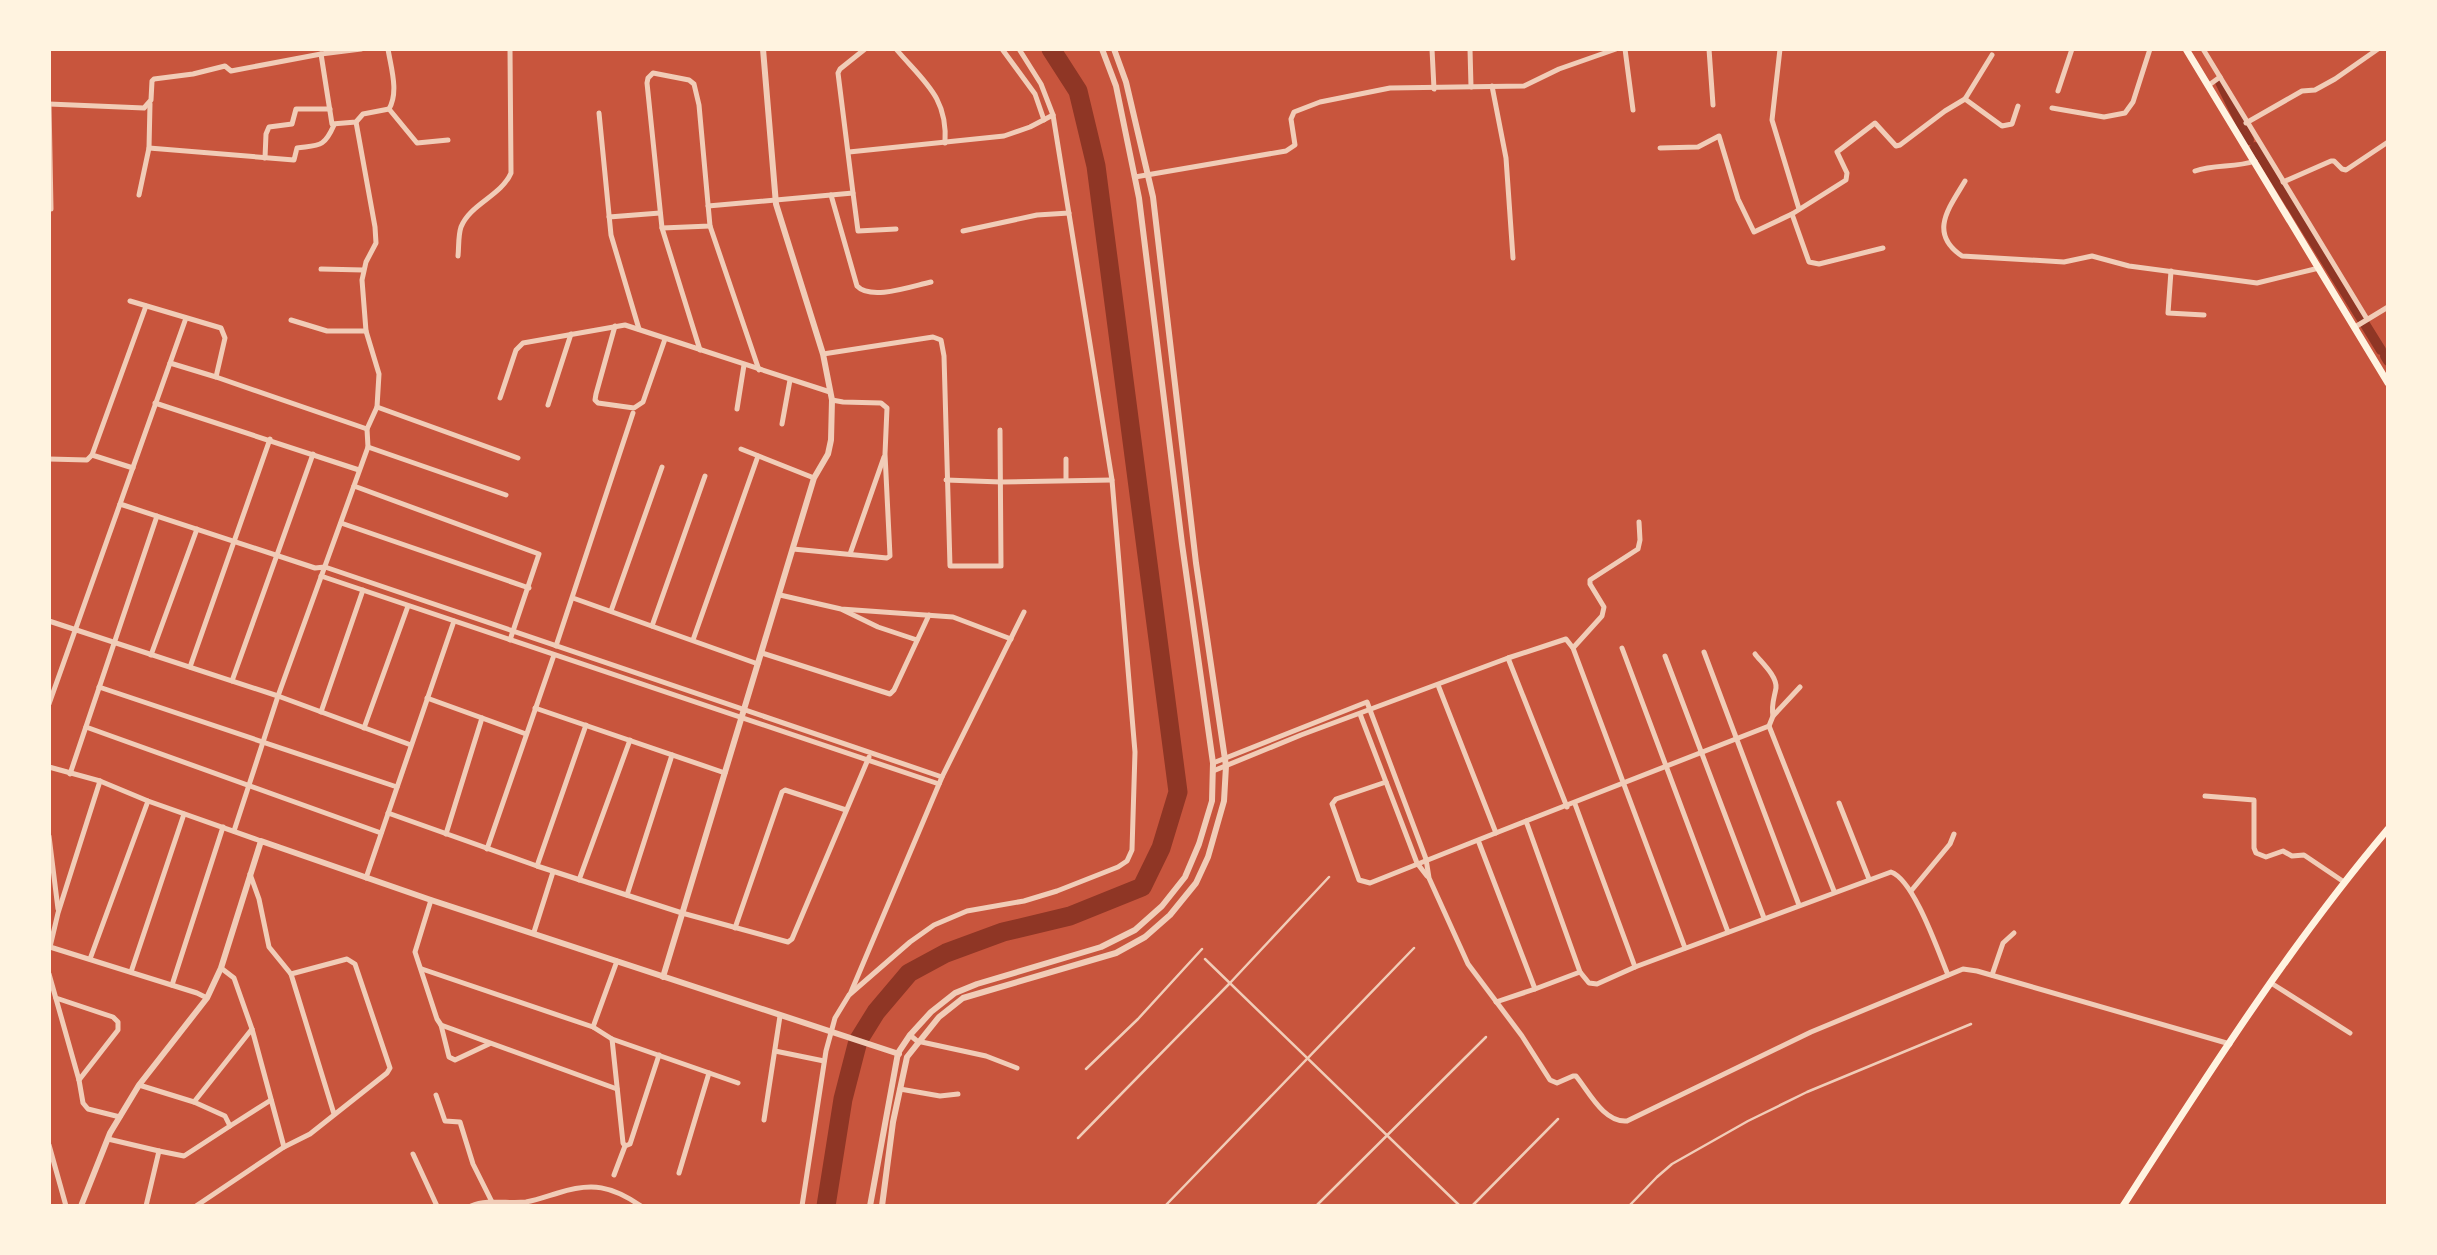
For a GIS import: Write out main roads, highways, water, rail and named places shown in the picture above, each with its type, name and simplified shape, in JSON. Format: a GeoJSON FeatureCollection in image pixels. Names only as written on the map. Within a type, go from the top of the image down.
{"type":"FeatureCollection","features":[{"type":"Feature","properties":{"kind":"main road"},"geometry":{"type":"LineString","coordinates":[[2186,49],[2356,326],[2388,383]]}},
{"type":"Feature","properties":{"kind":"main road"},"geometry":{"type":"LineString","coordinates":[[2123,1206],[2271,983],[2344,882],[2388,829]]}},
{"type":"Feature","properties":{"kind":"waterway"},"geometry":{"type":"LineString","coordinates":[[826,1206],[843,1099],[858,1041],[876,1012],[909,973],[946,953],[1003,932],[1070,916],[1142,887],[1161,848],[1178,792],[1096,166],[1078,91],[1051,49]]}},
{"type":"Feature","properties":{"kind":"waterway"},"geometry":{"type":"LineString","coordinates":[[2220,82],[2249,140]]}},
{"type":"Feature","properties":{"kind":"waterway"},"geometry":{"type":"LineString","coordinates":[[2255,147],[2381,350]]}},
{"type":"Feature","properties":{"kind":"waterway"},"geometry":{"type":"LineString","coordinates":[[2385,356],[2388,361]]}}]}
